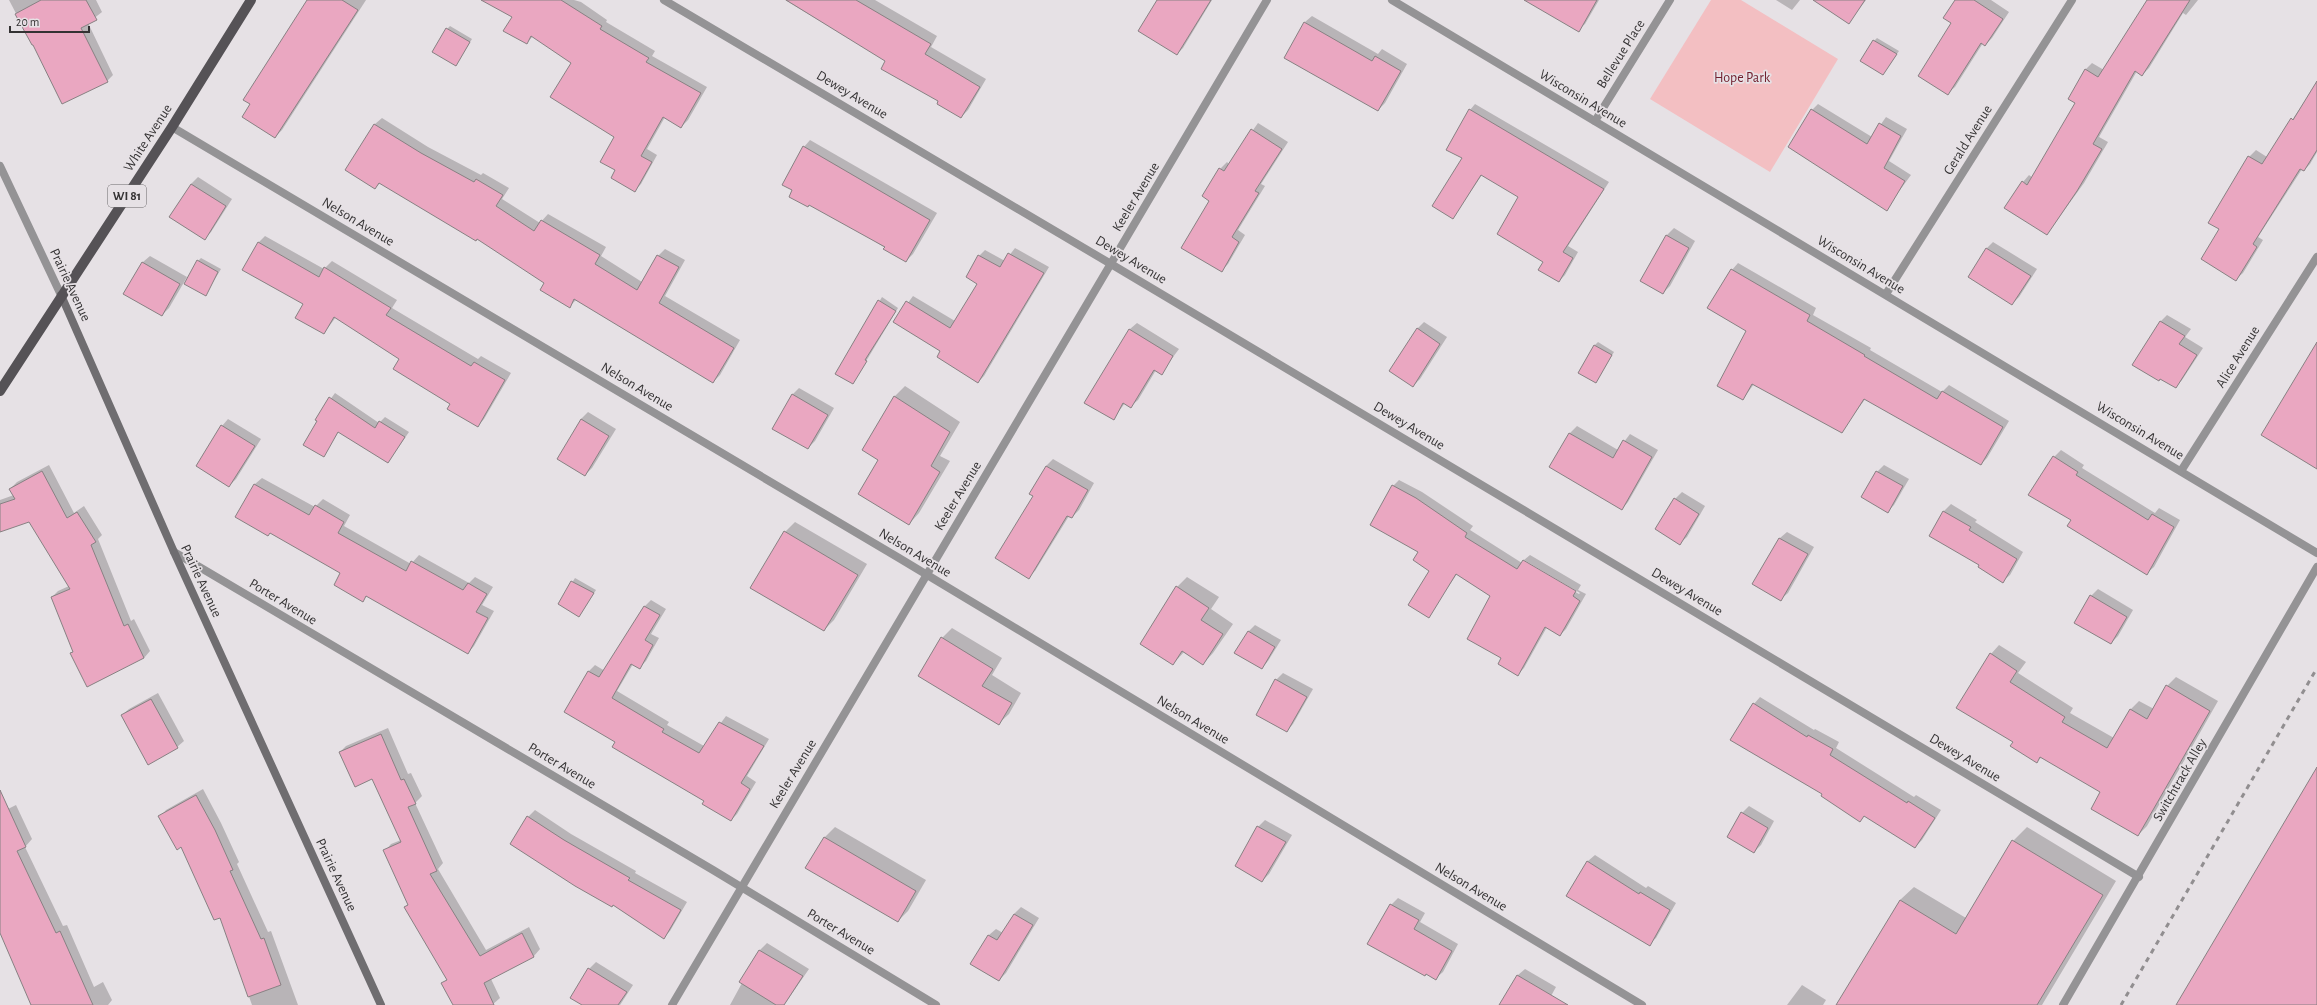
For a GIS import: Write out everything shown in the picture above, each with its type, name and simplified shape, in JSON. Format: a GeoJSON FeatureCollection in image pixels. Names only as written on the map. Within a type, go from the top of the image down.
{"type":"FeatureCollection","features":[{"type":"Feature","properties":{"kind":"main road","name":"White Avenue"},"geometry":{"type":"LineString","coordinates":[[0,391],[61,295],[172,127],[251,0]]}},
{"type":"Feature","properties":{"kind":"main road","name":"Prairie Avenue"},"geometry":{"type":"LineString","coordinates":[[61,295],[174,552],[381,1005]]}},
{"type":"Feature","properties":{"kind":"street","name":"Dewey Avenue"},"geometry":{"type":"LineString","coordinates":[[664,0],[1111,264],[2139,877]]}},
{"type":"Feature","properties":{"kind":"street","name":"Keeler Avenue"},"geometry":{"type":"LineString","coordinates":[[672,1005],[926,574],[1268,0]]}},
{"type":"Feature","properties":{"kind":"street","name":"Wisconsin Avenue"},"geometry":{"type":"LineString","coordinates":[[1392,0],[2317,552]]}},
{"type":"Feature","properties":{"kind":"street","name":"Bellevue Place"},"geometry":{"type":"LineString","coordinates":[[1595,121],[1670,0]]}},
{"type":"Feature","properties":{"kind":"street","name":"Gerald Avenue"},"geometry":{"type":"LineString","coordinates":[[1886,294],[2072,0]]}},
{"type":"Feature","properties":{"kind":"street","name":"Nelson Avenue"},"geometry":{"type":"LineString","coordinates":[[172,127],[926,574],[1642,1005]]}},
{"type":"Feature","properties":{"kind":"street","name":"Prairie Avenue"},"geometry":{"type":"LineString","coordinates":[[0,166],[61,295]]}},
{"type":"Feature","properties":{"kind":"street","name":"Alice Avenue"},"geometry":{"type":"LineString","coordinates":[[2181,471],[2317,257]]}},
{"type":"Feature","properties":{"kind":"street","name":"Porter Avenue"},"geometry":{"type":"LineString","coordinates":[[174,552],[741,887],[936,1005]]}},
{"type":"Feature","properties":{"kind":"street","name":"Switchtrack Alley"},"geometry":{"type":"LineString","coordinates":[[2064,1005],[2317,567]]}},
{"type":"Feature","properties":{"kind":"green space","name":"Hope Park"},"geometry":{"type":"Polygon","coordinates":[[[1711,0],[1741,0],[1838,59],[1770,172],[1650,99],[1711,0]]]}},
{"type":"Feature","properties":{"kind":"building"},"geometry":{"type":"Polygon","coordinates":[[[41,0],[86,0],[97,20],[81,28],[108,82],[62,104],[33,45],[15,14],[41,0]]]}},
{"type":"Feature","properties":{"kind":"building"},"geometry":{"type":"Polygon","coordinates":[[[307,0],[342,0],[358,10],[275,138],[242,117],[250,104],[243,100],[307,0]]]}},
{"type":"Feature","properties":{"kind":"building"},"geometry":{"type":"Polygon","coordinates":[[[481,0],[561,0],[602,26],[600,29],[649,58],[646,62],[701,93],[681,128],[663,117],[641,156],[652,162],[635,192],[611,178],[615,170],[600,162],[614,137],[550,97],[571,63],[531,36],[527,44],[503,31],[512,17],[481,0]]]}},
{"type":"Feature","properties":{"kind":"building"},"geometry":{"type":"Polygon","coordinates":[[[786,0],[856,0],[931,44],[925,54],[980,87],[961,118],[937,104],[938,101],[881,69],[885,61],[786,0]]]}},
{"type":"Feature","properties":{"kind":"building"},"geometry":{"type":"Polygon","coordinates":[[[1157,0],[1211,0],[1177,55],[1138,31],[1157,0]]]}},
{"type":"Feature","properties":{"kind":"building"},"geometry":{"type":"Polygon","coordinates":[[[1524,0],[1597,0],[1579,32],[1524,0]]]}},
{"type":"Feature","properties":{"kind":"building"},"geometry":{"type":"Polygon","coordinates":[[[1813,0],[1865,0],[1849,24],[1813,0]]]}},
{"type":"Feature","properties":{"kind":"building"},"geometry":{"type":"Polygon","coordinates":[[[1955,0],[1974,0],[2003,19],[1985,46],[1981,43],[1948,95],[1918,76],[1951,23],[1943,18],[1955,0]]]}},
{"type":"Feature","properties":{"kind":"building"},"geometry":{"type":"Polygon","coordinates":[[[2147,0],[2190,0],[2142,76],[2135,71],[2093,144],[2102,149],[2077,191],[2047,235],[2004,208],[2022,181],[2027,185],[2075,103],[2068,99],[2085,69],[2098,77],[2147,0]]]}},
{"type":"Feature","properties":{"kind":"building"},"geometry":{"type":"Polygon","coordinates":[[[1304,22],[1372,61],[1375,56],[1401,71],[1378,111],[1284,58],[1304,22]]]}},
{"type":"Feature","properties":{"kind":"building"},"geometry":{"type":"Polygon","coordinates":[[[446,28],[470,42],[456,66],[432,52],[446,28]]]}},
{"type":"Feature","properties":{"kind":"building"},"geometry":{"type":"Polygon","coordinates":[[[1873,40],[1897,54],[1883,75],[1860,61],[1873,40]]]}},
{"type":"Feature","properties":{"kind":"building"},"geometry":{"type":"Polygon","coordinates":[[[2317,81],[2317,150],[2304,171],[2300,169],[2253,244],[2257,247],[2236,281],[2201,259],[2219,229],[2208,223],[2248,156],[2262,164],[2291,118],[2293,120],[2317,81]]]}},
{"type":"Feature","properties":{"kind":"building"},"geometry":{"type":"Polygon","coordinates":[[[1469,109],[1604,189],[1563,252],[1573,258],[1559,282],[1538,270],[1543,262],[1497,234],[1518,197],[1481,175],[1453,219],[1432,206],[1462,158],[1446,150],[1469,109]]]}},
{"type":"Feature","properties":{"kind":"building"},"geometry":{"type":"Polygon","coordinates":[[[1811,109],[1867,144],[1879,123],[1901,136],[1884,168],[1905,181],[1887,211],[1788,147],[1811,109]]]}},
{"type":"Feature","properties":{"kind":"building"},"geometry":{"type":"Polygon","coordinates":[[[374,124],[421,153],[474,182],[476,179],[503,195],[496,206],[534,231],[541,220],[600,255],[595,264],[637,290],[657,255],[679,267],[659,303],[734,348],[713,383],[574,299],[570,308],[540,290],[544,283],[477,239],[476,241],[379,183],[375,189],[345,170],[374,124]]]}},
{"type":"Feature","properties":{"kind":"building"},"geometry":{"type":"Polygon","coordinates":[[[1251,129],[1282,149],[1255,191],[1259,193],[1232,237],[1239,242],[1222,272],[1181,248],[1209,201],[1202,196],[1219,168],[1224,171],[1251,129]]]}},
{"type":"Feature","properties":{"kind":"building"},"geometry":{"type":"Polygon","coordinates":[[[803,146],[930,220],[906,262],[883,249],[885,247],[809,205],[808,207],[789,197],[792,190],[782,185],[803,146]]]}},
{"type":"Feature","properties":{"kind":"building"},"geometry":{"type":"Polygon","coordinates":[[[191,184],[226,206],[205,240],[169,217],[191,184]]]}},
{"type":"Feature","properties":{"kind":"building"},"geometry":{"type":"Polygon","coordinates":[[[1666,235],[1689,248],[1663,294],[1640,281],[1666,235]]]}},
{"type":"Feature","properties":{"kind":"building"},"geometry":{"type":"Polygon","coordinates":[[[258,242],[319,277],[324,267],[391,308],[386,315],[471,366],[474,362],[505,380],[478,427],[447,409],[450,404],[393,369],[399,359],[334,317],[324,334],[295,318],[303,304],[242,270],[258,242]]]}},
{"type":"Feature","properties":{"kind":"building"},"geometry":{"type":"Polygon","coordinates":[[[1986,248],[2031,276],[2012,305],[1968,277],[1986,248]]]}},
{"type":"Feature","properties":{"kind":"building"},"geometry":{"type":"Polygon","coordinates":[[[1008,253],[1044,273],[978,383],[937,357],[940,351],[893,322],[906,301],[950,328],[977,284],[966,277],[978,255],[1000,267],[1008,253]]]}},
{"type":"Feature","properties":{"kind":"building"},"geometry":{"type":"Polygon","coordinates":[[[197,260],[218,272],[206,296],[184,284],[197,260]]]}},
{"type":"Feature","properties":{"kind":"building"},"geometry":{"type":"Polygon","coordinates":[[[142,262],[180,284],[162,316],[123,294],[142,262]]]}},
{"type":"Feature","properties":{"kind":"building"},"geometry":{"type":"Polygon","coordinates":[[[1731,269],[1810,315],[1807,321],[1937,399],[1942,391],[2003,427],[1981,465],[1864,399],[1842,433],[1752,384],[1743,400],[1717,386],[1746,331],[1707,308],[1731,269]]]}},
{"type":"Feature","properties":{"kind":"building"},"geometry":{"type":"Polygon","coordinates":[[[878,300],[896,311],[865,360],[867,361],[853,384],[835,374],[878,300]]]}},
{"type":"Feature","properties":{"kind":"building"},"geometry":{"type":"Polygon","coordinates":[[[2160,321],[2185,336],[2179,344],[2197,355],[2176,388],[2160,379],[2159,381],[2132,365],[2160,321]]]}},
{"type":"Feature","properties":{"kind":"building"},"geometry":{"type":"Polygon","coordinates":[[[1417,328],[1440,344],[1413,387],[1389,371],[1417,328]]]}},
{"type":"Feature","properties":{"kind":"building"},"geometry":{"type":"Polygon","coordinates":[[[1129,329],[1173,356],[1162,375],[1154,370],[1131,408],[1123,403],[1114,420],[1084,403],[1129,329]]]}},
{"type":"Feature","properties":{"kind":"building"},"geometry":{"type":"Polygon","coordinates":[[[2317,342],[2317,469],[2261,435],[2317,342]]]}},
{"type":"Feature","properties":{"kind":"building"},"geometry":{"type":"Polygon","coordinates":[[[1594,345],[1612,355],[1596,383],[1578,373],[1594,345]]]}},
{"type":"Feature","properties":{"kind":"building"},"geometry":{"type":"Polygon","coordinates":[[[792,394],[828,415],[808,449],[772,429],[792,394]]]}},
{"type":"Feature","properties":{"kind":"building"},"geometry":{"type":"Polygon","coordinates":[[[894,396],[950,432],[931,466],[940,472],[909,525],[858,494],[878,460],[862,450],[894,396]]]}},
{"type":"Feature","properties":{"kind":"building"},"geometry":{"type":"Polygon","coordinates":[[[329,397],[375,428],[379,421],[405,437],[388,463],[338,432],[324,457],[303,445],[317,421],[315,420],[329,397]]]}},
{"type":"Feature","properties":{"kind":"building"},"geometry":{"type":"Polygon","coordinates":[[[581,419],[609,436],[585,476],[557,459],[581,419]]]}},
{"type":"Feature","properties":{"kind":"building"},"geometry":{"type":"Polygon","coordinates":[[[221,425],[255,446],[229,487],[196,466],[221,425]]]}},
{"type":"Feature","properties":{"kind":"building"},"geometry":{"type":"Polygon","coordinates":[[[1569,433],[1613,458],[1623,440],[1652,457],[1622,510],[1549,467],[1569,433]]]}},
{"type":"Feature","properties":{"kind":"building"},"geometry":{"type":"Polygon","coordinates":[[[2053,456],[2078,472],[2076,475],[2148,520],[2152,514],[2174,527],[2147,575],[2067,526],[2071,520],[2028,495],[2053,456]]]}},
{"type":"Feature","properties":{"kind":"building"},"geometry":{"type":"Polygon","coordinates":[[[1046,466],[1088,490],[1072,518],[1067,516],[1029,579],[995,558],[1033,496],[1029,494],[1046,466]]]}},
{"type":"Feature","properties":{"kind":"building"},"geometry":{"type":"Polygon","coordinates":[[[42,471],[67,518],[77,512],[96,542],[91,545],[124,626],[128,624],[144,658],[87,687],[70,653],[73,652],[51,597],[70,589],[29,522],[0,532],[0,504],[15,499],[9,489],[42,471]]]}},
{"type":"Feature","properties":{"kind":"building"},"geometry":{"type":"Polygon","coordinates":[[[1876,471],[1903,486],[1888,513],[1861,497],[1876,471]]]}},
{"type":"Feature","properties":{"kind":"building"},"geometry":{"type":"Polygon","coordinates":[[[254,484],[309,515],[315,505],[344,522],[338,533],[406,571],[411,561],[463,590],[468,583],[487,594],[476,612],[488,618],[468,654],[366,596],[363,602],[334,585],[340,573],[270,533],[268,536],[235,517],[254,484]]]}},
{"type":"Feature","properties":{"kind":"building"},"geometry":{"type":"Polygon","coordinates":[[[1392,485],[1416,498],[1467,533],[1465,537],[1517,569],[1523,560],[1576,591],[1573,596],[1580,601],[1560,636],[1545,627],[1518,676],[1498,664],[1501,658],[1467,639],[1490,596],[1456,574],[1429,618],[1408,605],[1429,571],[1413,560],[1418,552],[1370,525],[1392,485]]]}},
{"type":"Feature","properties":{"kind":"building"},"geometry":{"type":"Polygon","coordinates":[[[1674,498],[1699,514],[1680,545],[1655,529],[1674,498]]]}},
{"type":"Feature","properties":{"kind":"building"},"geometry":{"type":"Polygon","coordinates":[[[1943,511],[1971,527],[1969,530],[2017,559],[2003,583],[1978,567],[1979,565],[1929,536],[1943,511]]]}},
{"type":"Feature","properties":{"kind":"building"},"geometry":{"type":"Polygon","coordinates":[[[784,531],[858,575],[824,631],[750,588],[784,531]]]}},
{"type":"Feature","properties":{"kind":"building"},"geometry":{"type":"Polygon","coordinates":[[[1779,538],[1808,554],[1781,601],[1752,584],[1779,538]]]}},
{"type":"Feature","properties":{"kind":"building"},"geometry":{"type":"Polygon","coordinates":[[[571,581],[594,593],[579,617],[558,604],[571,581]]]}},
{"type":"Feature","properties":{"kind":"building"},"geometry":{"type":"Polygon","coordinates":[[[1176,586],[1209,608],[1201,620],[1223,634],[1203,665],[1182,651],[1173,665],[1140,644],[1176,586]]]}},
{"type":"Feature","properties":{"kind":"building"},"geometry":{"type":"Polygon","coordinates":[[[2090,595],[2127,617],[2111,644],[2074,623],[2090,595]]]}},
{"type":"Feature","properties":{"kind":"building"},"geometry":{"type":"Polygon","coordinates":[[[644,606],[660,615],[645,640],[653,645],[640,669],[631,664],[612,698],[664,729],[662,732],[699,753],[719,722],[764,746],[741,783],[750,789],[731,821],[702,804],[704,801],[612,747],[615,742],[564,712],[588,671],[599,677],[644,606]]]}},
{"type":"Feature","properties":{"kind":"building"},"geometry":{"type":"Polygon","coordinates":[[[1248,631],[1275,647],[1262,669],[1234,653],[1248,631]]]}},
{"type":"Feature","properties":{"kind":"building"},"geometry":{"type":"Polygon","coordinates":[[[941,637],[993,669],[982,686],[1012,703],[999,725],[918,676],[941,637]]]}},
{"type":"Feature","properties":{"kind":"building"},"geometry":{"type":"Polygon","coordinates":[[[1990,653],[2017,671],[2010,682],[2065,717],[2062,722],[2107,748],[2130,709],[2147,719],[2166,685],[2210,711],[2138,836],[2091,809],[2100,792],[2040,757],[2037,763],[2010,746],[2013,742],[1956,708],[1990,653]]]}},
{"type":"Feature","properties":{"kind":"building"},"geometry":{"type":"Polygon","coordinates":[[[1275,679],[1307,697],[1287,732],[1256,715],[1275,679]]]}},
{"type":"Feature","properties":{"kind":"building"},"geometry":{"type":"Polygon","coordinates":[[[151,699],[178,748],[148,765],[121,715],[151,699]]]}},
{"type":"Feature","properties":{"kind":"building"},"geometry":{"type":"Polygon","coordinates":[[[1753,703],[1807,737],[1808,735],[1833,749],[1830,755],[1907,803],[1908,801],[1935,818],[1915,848],[1864,816],[1860,822],[1821,796],[1822,794],[1730,740],[1753,703]]]}},
{"type":"Feature","properties":{"kind":"building"},"geometry":{"type":"Polygon","coordinates":[[[381,734],[401,780],[404,779],[416,804],[408,807],[437,871],[430,874],[480,956],[522,933],[534,957],[484,983],[494,1005],[453,1005],[441,983],[447,980],[404,907],[408,905],[383,850],[401,842],[372,779],[355,787],[339,752],[381,734]]]}},
{"type":"Feature","properties":{"kind":"building"},"geometry":{"type":"Polygon","coordinates":[[[2317,767],[2317,1005],[2176,1005],[2317,767]]]}},
{"type":"Feature","properties":{"kind":"building"},"geometry":{"type":"Polygon","coordinates":[[[0,790],[26,847],[17,851],[56,933],[60,931],[93,1005],[31,1005],[0,933],[0,790]]]}},
{"type":"Feature","properties":{"kind":"building"},"geometry":{"type":"Polygon","coordinates":[[[196,795],[215,830],[233,870],[230,871],[261,939],[264,938],[281,985],[248,997],[220,918],[214,920],[181,847],[177,850],[158,816],[196,795]]]}},
{"type":"Feature","properties":{"kind":"building"},"geometry":{"type":"Polygon","coordinates":[[[1741,812],[1768,828],[1754,853],[1727,837],[1741,812]]]}},
{"type":"Feature","properties":{"kind":"building"},"geometry":{"type":"Polygon","coordinates":[[[527,816],[564,840],[630,878],[628,880],[681,910],[664,939],[613,905],[612,907],[575,886],[510,844],[527,816]]]}},
{"type":"Feature","properties":{"kind":"building"},"geometry":{"type":"Polygon","coordinates":[[[1257,826],[1286,842],[1262,882],[1235,866],[1257,826]]]}},
{"type":"Feature","properties":{"kind":"building"},"geometry":{"type":"Polygon","coordinates":[[[824,837],[916,891],[898,922],[805,868],[824,837]]]}},
{"type":"Feature","properties":{"kind":"building"},"geometry":{"type":"Polygon","coordinates":[[[2012,840],[2103,895],[2037,1005],[1836,1005],[1900,900],[1956,934],[2012,840]]]}},
{"type":"Feature","properties":{"kind":"building"},"geometry":{"type":"Polygon","coordinates":[[[1587,861],[1639,894],[1640,892],[1670,910],[1650,946],[1566,896],[1587,861]]]}},
{"type":"Feature","properties":{"kind":"building"},"geometry":{"type":"Polygon","coordinates":[[[1390,904],[1419,920],[1414,929],[1452,951],[1436,980],[1426,974],[1425,976],[1367,944],[1390,904]]]}},
{"type":"Feature","properties":{"kind":"building"},"geometry":{"type":"Polygon","coordinates":[[[1014,914],[1033,925],[999,981],[970,964],[988,935],[997,940],[1014,914]]]}},
{"type":"Feature","properties":{"kind":"building"},"geometry":{"type":"Polygon","coordinates":[[[759,950],[803,976],[784,1005],[776,1005],[739,982],[759,950]]]}},
{"type":"Feature","properties":{"kind":"building"},"geometry":{"type":"Polygon","coordinates":[[[588,968],[627,992],[618,1005],[582,1005],[570,998],[588,968]]]}},
{"type":"Feature","properties":{"kind":"building"},"geometry":{"type":"Polygon","coordinates":[[[1517,975],[1568,1005],[1499,1005],[1517,975]]]}},
{"type":"Feature","properties":{"kind":"railway"},"geometry":{"type":"LineString","coordinates":[[2121,1005],[2317,668]]}}]}
